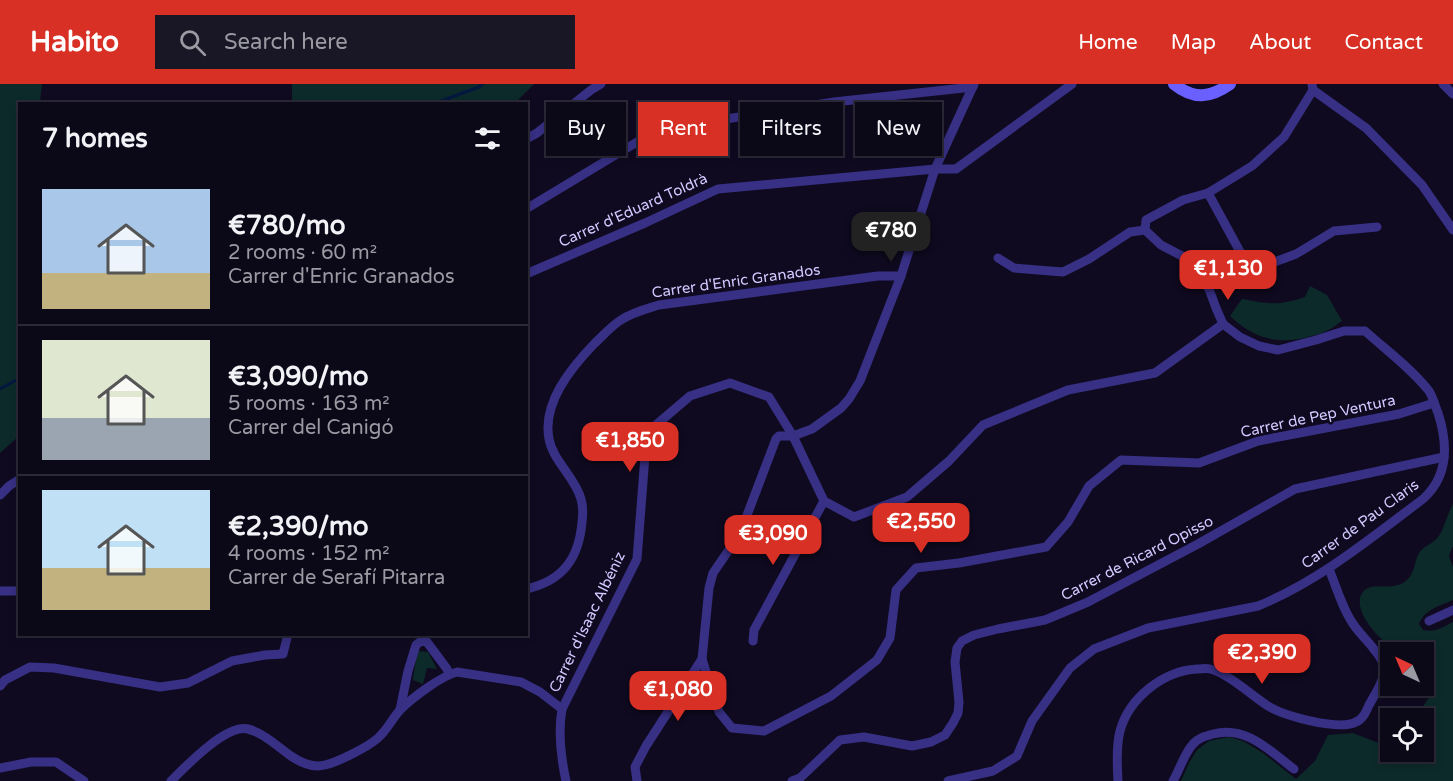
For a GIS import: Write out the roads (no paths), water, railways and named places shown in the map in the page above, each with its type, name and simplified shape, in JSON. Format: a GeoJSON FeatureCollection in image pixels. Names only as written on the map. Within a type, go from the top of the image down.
{"type":"FeatureCollection","features":[{"type":"Feature","properties":{"kind":"main road"},"geometry":{"type":"LineString","coordinates":[[1174,84],[1193,95],[1205,95],[1223,86]]}},
{"type":"Feature","properties":{"kind":"street"},"geometry":{"type":"LineString","coordinates":[[528,138],[601,84]]}},
{"type":"Feature","properties":{"kind":"street","name":"Carrer d'Eduard Toldrà"},"geometry":{"type":"LineString","coordinates":[[528,273],[718,189],[934,169],[956,169],[1072,84]]}},
{"type":"Feature","properties":{"kind":"street"},"geometry":{"type":"LineString","coordinates":[[1443,84],[1453,94]]}},
{"type":"Feature","properties":{"kind":"street"},"geometry":{"type":"LineString","coordinates":[[793,436],[812,429],[832,415],[849,399],[860,381],[901,276],[934,169],[973,86]]}},
{"type":"Feature","properties":{"kind":"street"},"geometry":{"type":"LineString","coordinates":[[528,208],[642,140],[675,127],[834,102],[973,86]]}},
{"type":"Feature","properties":{"kind":"street"},"geometry":{"type":"LineString","coordinates":[[1145,230],[1146,220],[1183,200],[1208,193],[1252,166],[1284,137],[1313,87],[1366,128],[1422,185],[1453,230]]}},
{"type":"Feature","properties":{"kind":"street"},"geometry":{"type":"LineString","coordinates":[[1208,193],[1244,258],[1261,267],[1296,254],[1334,231],[1377,227]]}},
{"type":"Feature","properties":{"kind":"street"},"geometry":{"type":"LineString","coordinates":[[998,258],[1014,268],[1063,272],[1089,259],[1130,232],[1145,230]]}},
{"type":"Feature","properties":{"kind":"street"},"geometry":{"type":"LineString","coordinates":[[1145,230],[1161,245],[1182,256],[1209,289],[1223,324],[1240,338],[1259,346],[1278,350],[1344,331],[1365,331],[1419,379],[1431,394],[1444,434],[1444,457]]}},
{"type":"Feature","properties":{"kind":"street","name":"Carrer d'Enric Granados"},"geometry":{"type":"LineString","coordinates":[[528,589],[540,586],[562,573],[578,546],[583,510],[581,499],[551,448],[548,437],[550,416],[556,395],[568,374],[609,330],[629,315],[659,305],[878,276],[901,276]]}},
{"type":"Feature","properties":{"kind":"street"},"geometry":{"type":"LineString","coordinates":[[753,641],[754,630],[824,501],[854,517],[907,497],[949,461],[983,425],[1068,390],[1155,373],[1223,324]]}},
{"type":"Feature","properties":{"kind":"street","name":"Carrer d'Isaac Albéniz"},"geometry":{"type":"LineString","coordinates":[[562,709],[637,559],[645,456],[656,424],[690,396],[730,383],[769,397],[793,436],[824,501]]}},
{"type":"Feature","properties":{"kind":"street","name":"Carrer de Pep Ventura"},"geometry":{"type":"LineString","coordinates":[[793,436],[779,436],[776,439],[744,523],[713,573],[709,588],[702,659],[719,712],[732,728],[764,731],[831,696],[877,660],[890,638],[896,590],[916,568],[959,563],[1046,547],[1068,522],[1089,486],[1121,460],[1198,463],[1258,441],[1399,414],[1434,403]]}},
{"type":"Feature","properties":{"kind":"street","name":"Carrer de Pau Claris"},"geometry":{"type":"LineString","coordinates":[[948,781],[993,771],[1017,756],[1032,721],[1070,668],[1094,649],[1148,628],[1258,606],[1329,569],[1431,492],[1441,472],[1444,457]]}},
{"type":"Feature","properties":{"kind":"street","name":"Carrer de Ricard Opisso"},"geometry":{"type":"LineString","coordinates":[[792,781],[800,778],[840,740],[864,737],[912,746],[931,742],[945,735],[958,713],[955,662],[957,648],[962,640],[998,629],[1045,620],[1088,602],[1295,489],[1444,457]]}},
{"type":"Feature","properties":{"kind":"street"},"geometry":{"type":"LineString","coordinates":[[0,495],[18,480]]}},
{"type":"Feature","properties":{"kind":"street"},"geometry":{"type":"LineString","coordinates":[[1118,781],[1120,731],[1133,706],[1154,685],[1172,674],[1189,669],[1208,669],[1220,673],[1269,707],[1297,718],[1344,725],[1354,723],[1365,715],[1383,677],[1384,668],[1382,660],[1350,619],[1329,569]]}},
{"type":"Feature","properties":{"kind":"street"},"geometry":{"type":"LineString","coordinates":[[0,591],[18,591]]}},
{"type":"Feature","properties":{"kind":"street"},"geometry":{"type":"LineString","coordinates":[[1429,621],[1453,610]]}},
{"type":"Feature","properties":{"kind":"street"},"geometry":{"type":"LineString","coordinates":[[0,686],[5,680],[30,667],[54,668],[160,687],[188,683],[232,661],[283,654],[288,636]]}},
{"type":"Feature","properties":{"kind":"street"},"geometry":{"type":"LineString","coordinates":[[400,710],[408,671],[418,643],[427,642],[449,674]]}},
{"type":"Feature","properties":{"kind":"street"},"geometry":{"type":"LineString","coordinates":[[637,781],[634,767],[702,659]]}},
{"type":"Feature","properties":{"kind":"street"},"geometry":{"type":"LineString","coordinates":[[171,781],[213,743],[226,734],[246,728],[265,737],[298,761],[315,766],[324,765],[354,753],[377,740],[400,710],[449,674],[457,672],[521,682],[540,692],[562,709],[560,720],[562,766],[566,781]]}},
{"type":"Feature","properties":{"kind":"street"},"geometry":{"type":"LineString","coordinates":[[1173,781],[1195,742],[1206,735],[1222,732],[1238,733],[1257,740],[1294,770]]}},
{"type":"Feature","properties":{"kind":"street"},"geometry":{"type":"LineString","coordinates":[[0,768],[31,762],[56,762],[84,781]]}},
{"type":"Feature","properties":{"kind":"waterway"},"geometry":{"type":"LineString","coordinates":[[438,102],[483,84]]}},
{"type":"Feature","properties":{"kind":"waterway"},"geometry":{"type":"LineString","coordinates":[[0,389],[18,379]]}}]}
